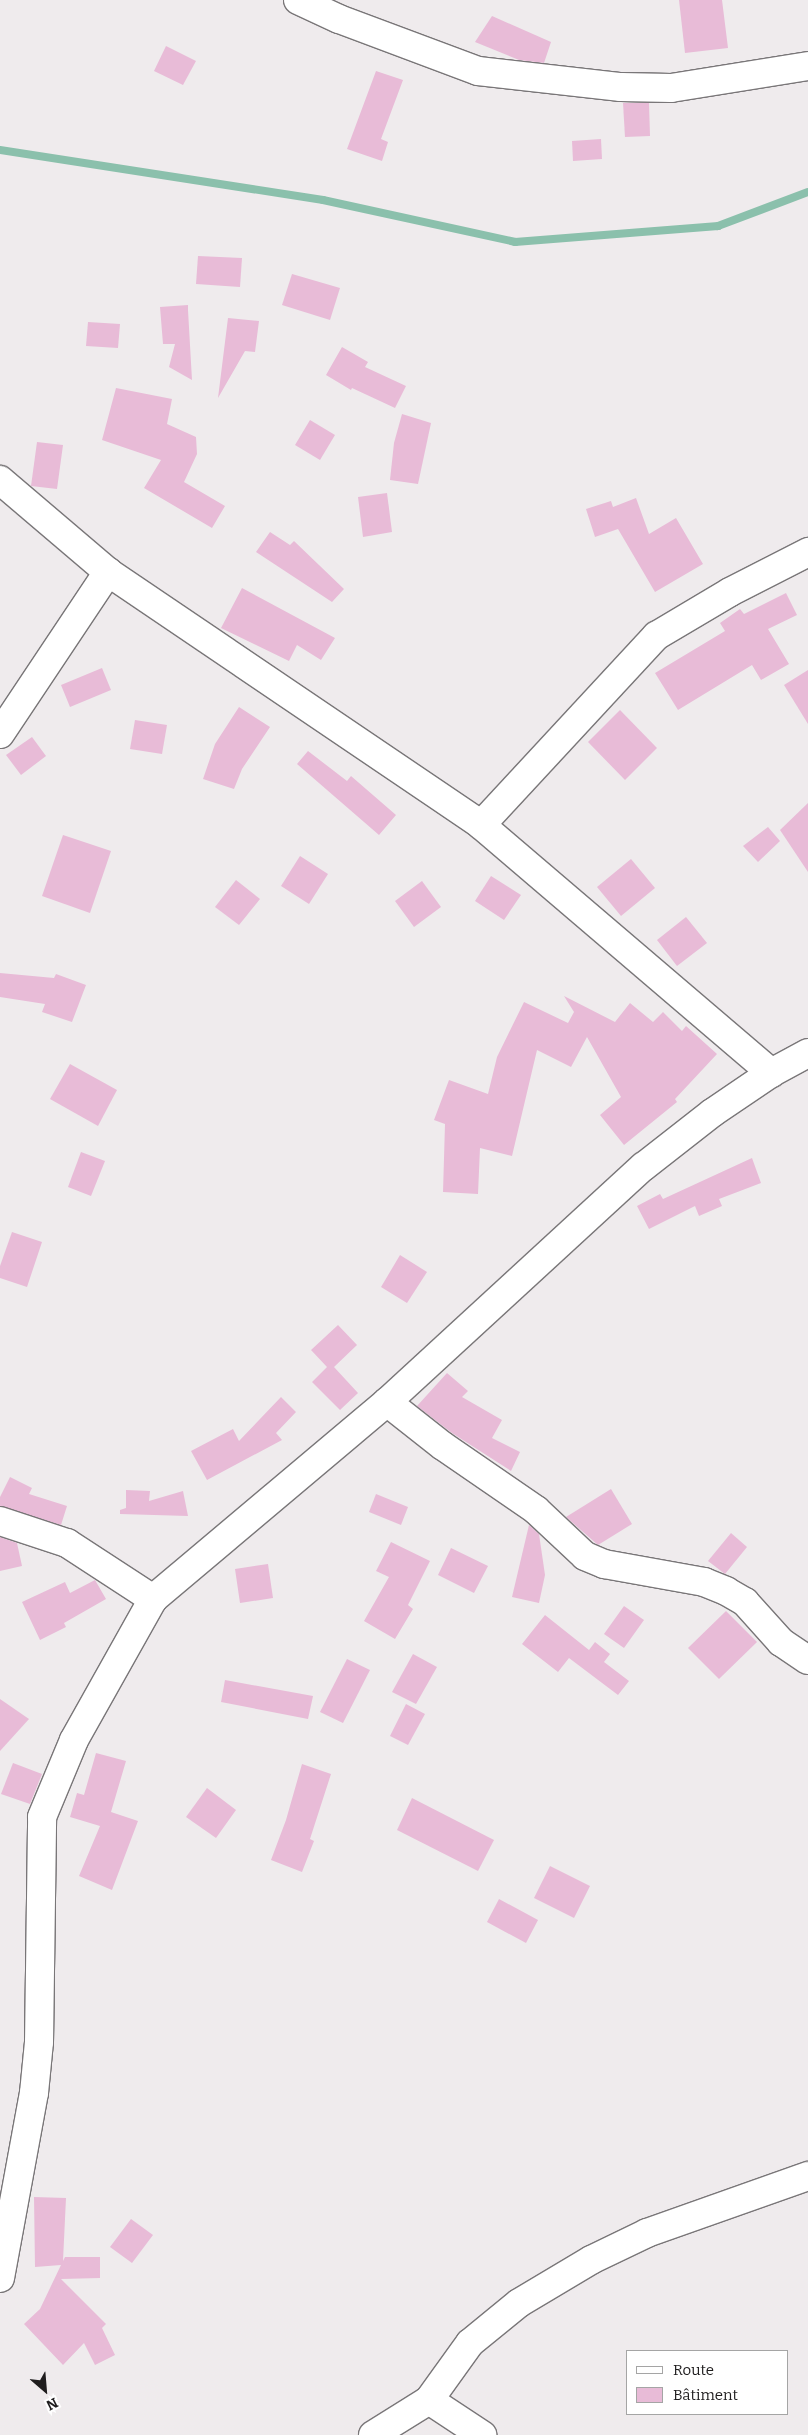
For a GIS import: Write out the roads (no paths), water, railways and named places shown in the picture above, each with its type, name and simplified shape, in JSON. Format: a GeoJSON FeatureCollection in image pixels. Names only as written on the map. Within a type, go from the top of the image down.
{"type":"FeatureCollection","features":[{"type":"Feature","properties":{"kind":"street"},"geometry":{"type":"LineString","coordinates":[[298,0],[339,19],[478,70],[621,87],[671,88],[808,66]]}},
{"type":"Feature","properties":{"kind":"street"},"geometry":{"type":"LineString","coordinates":[[0,480],[108,572],[481,825],[771,1073]]}},
{"type":"Feature","properties":{"kind":"street"},"geometry":{"type":"LineString","coordinates":[[481,825],[656,636],[730,592],[808,552]]}},
{"type":"Feature","properties":{"kind":"street"},"geometry":{"type":"LineString","coordinates":[[0,734],[108,572]]}},
{"type":"Feature","properties":{"kind":"street"},"geometry":{"type":"LineString","coordinates":[[0,2278],[34,2093],[39,2042],[42,1817],[74,1740],[154,1599],[387,1402],[644,1167],[771,1073],[808,1053]]}},
{"type":"Feature","properties":{"kind":"street"},"geometry":{"type":"LineString","coordinates":[[387,1402],[443,1446],[536,1510],[585,1556],[604,1564],[704,1582],[726,1591],[744,1602],[780,1642],[808,1660]]}},
{"type":"Feature","properties":{"kind":"street"},"geometry":{"type":"LineString","coordinates":[[0,1521],[67,1543],[154,1599]]}},
{"type":"Feature","properties":{"kind":"street"},"geometry":{"type":"LineString","coordinates":[[374,2435],[429,2400],[470,2344],[519,2304],[590,2260],[647,2233],[808,2176]]}},
{"type":"Feature","properties":{"kind":"street"},"geometry":{"type":"LineString","coordinates":[[429,2400],[482,2435]]}},
{"type":"Feature","properties":{"kind":"waterway"},"geometry":{"type":"LineString","coordinates":[[0,150],[323,200],[515,242],[718,226],[808,192]]}}]}
